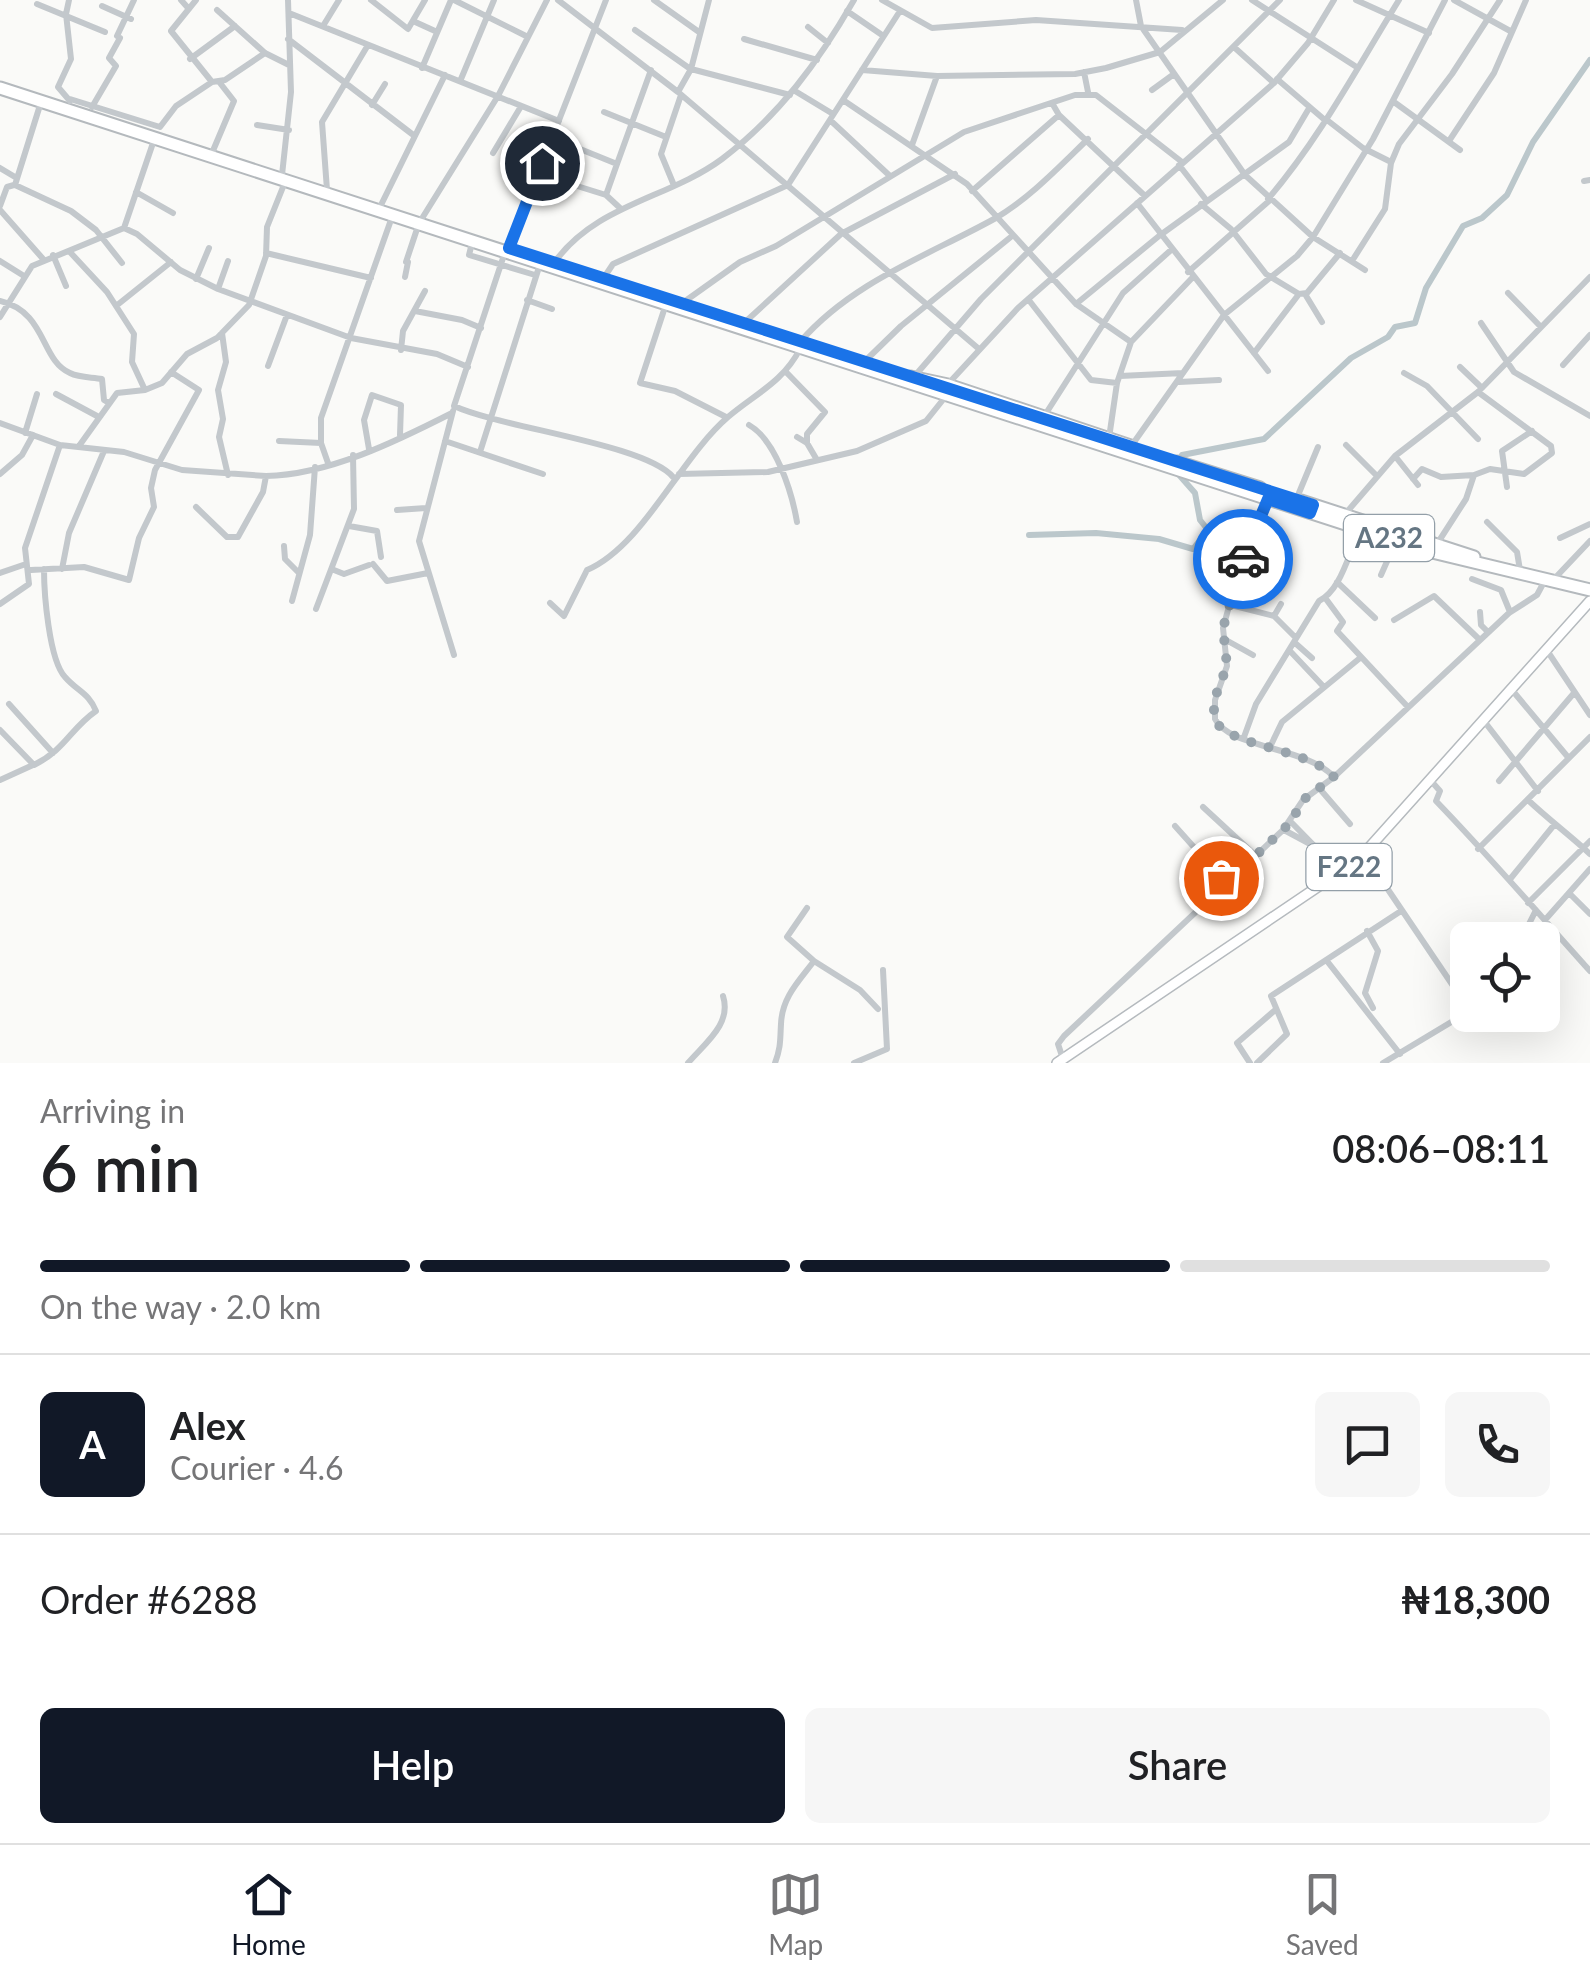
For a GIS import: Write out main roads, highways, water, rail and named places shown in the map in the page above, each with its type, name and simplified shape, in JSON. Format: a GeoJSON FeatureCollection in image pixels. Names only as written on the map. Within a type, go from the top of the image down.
{"type":"FeatureCollection","features":[{"type":"Feature","properties":{"kind":"highway","name":"A232"},"geometry":{"type":"LineString","coordinates":[[0,86],[41,102],[108,116],[392,217],[419,223],[537,269],[682,304],[1268,499],[1345,514],[1570,586],[1590,587]]}},
{"type":"Feature","properties":{"kind":"highway","name":"A232"},"geometry":{"type":"LineString","coordinates":[[0,86],[70,103],[155,139],[380,207],[505,255],[554,263],[666,304],[947,390]]}},
{"type":"Feature","properties":{"kind":"highway","name":"A232"},"geometry":{"type":"LineString","coordinates":[[1018,415],[1043,418],[1131,446],[1166,462]]}},
{"type":"Feature","properties":{"kind":"highway","name":"A232"},"geometry":{"type":"LineString","coordinates":[[1196,472],[1296,500],[1396,540],[1590,587]]}},
{"type":"Feature","properties":{"kind":"main road","name":"F222"},"geometry":{"type":"LineString","coordinates":[[1060,1061],[1364,854],[1432,782],[1586,603],[1570,586]]}},
{"type":"Feature","properties":{"kind":"waterway"},"geometry":{"type":"LineString","coordinates":[[1029,535],[1096,533],[1159,539],[1193,549],[1208,530],[1200,520],[1195,493],[1180,476],[1183,473],[1178,464],[1182,455],[1264,439],[1351,358],[1388,337],[1395,327],[1415,323],[1426,288],[1463,226],[1482,218],[1507,195],[1533,142],[1590,60]]}}]}
